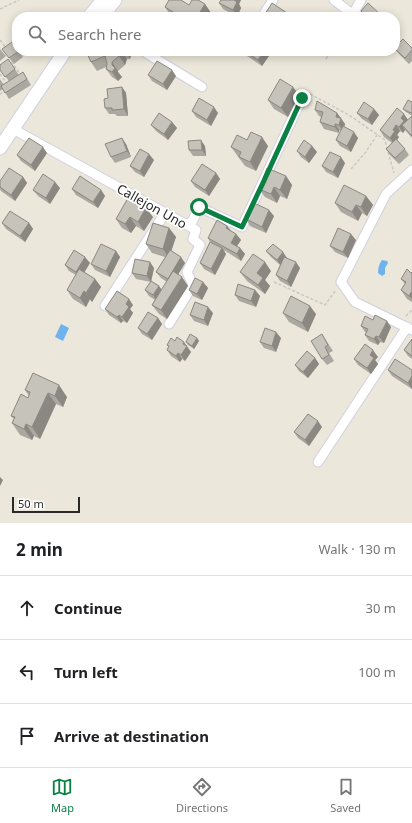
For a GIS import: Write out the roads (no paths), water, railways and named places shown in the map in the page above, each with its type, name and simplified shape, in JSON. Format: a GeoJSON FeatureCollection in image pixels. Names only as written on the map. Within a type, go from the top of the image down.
{"type":"FeatureCollection","features":[{"type":"Feature","properties":{"kind":"main road"},"geometry":{"type":"LineString","coordinates":[[95,12],[103,0]]}},
{"type":"Feature","properties":{"kind":"main road"},"geometry":{"type":"LineString","coordinates":[[95,12],[115,0]]}},
{"type":"Feature","properties":{"kind":"main road"},"geometry":{"type":"LineString","coordinates":[[0,148],[62,56]]}},
{"type":"Feature","properties":{"kind":"main road"},"geometry":{"type":"LineString","coordinates":[[13,129],[70,56]]}},
{"type":"Feature","properties":{"kind":"street"},"geometry":{"type":"LineString","coordinates":[[265,12],[273,0]]}},
{"type":"Feature","properties":{"kind":"street"},"geometry":{"type":"LineString","coordinates":[[334,0],[350,12]]}},
{"type":"Feature","properties":{"kind":"street"},"geometry":{"type":"LineString","coordinates":[[357,12],[362,0]]}},
{"type":"Feature","properties":{"kind":"street"},"geometry":{"type":"LineString","coordinates":[[150,56],[202,87]]}},
{"type":"Feature","properties":{"kind":"street"},"geometry":{"type":"LineString","coordinates":[[186,224],[192,222],[199,207],[242,227],[306,96]]}},
{"type":"Feature","properties":{"kind":"street","name":"Callejon Uno"},"geometry":{"type":"LineString","coordinates":[[13,129],[196,230],[193,239],[200,245],[187,272],[193,285],[169,324]]}},
{"type":"Feature","properties":{"kind":"street"},"geometry":{"type":"LineString","coordinates":[[318,462],[409,329],[355,302],[342,282],[386,194],[396,183],[412,170]]}},
{"type":"Feature","properties":{"kind":"street"},"geometry":{"type":"LineString","coordinates":[[105,306],[165,213]]}},
{"type":"Feature","properties":{"kind":"water"},"geometry":{"type":"Polygon","coordinates":[[[382,260],[387,261],[388,263],[385,268],[385,274],[382,276],[378,273],[382,260]]]}},
{"type":"Feature","properties":{"kind":"water"},"geometry":{"type":"Polygon","coordinates":[[[61,324],[69,328],[63,341],[55,337],[61,324]]]}}]}
